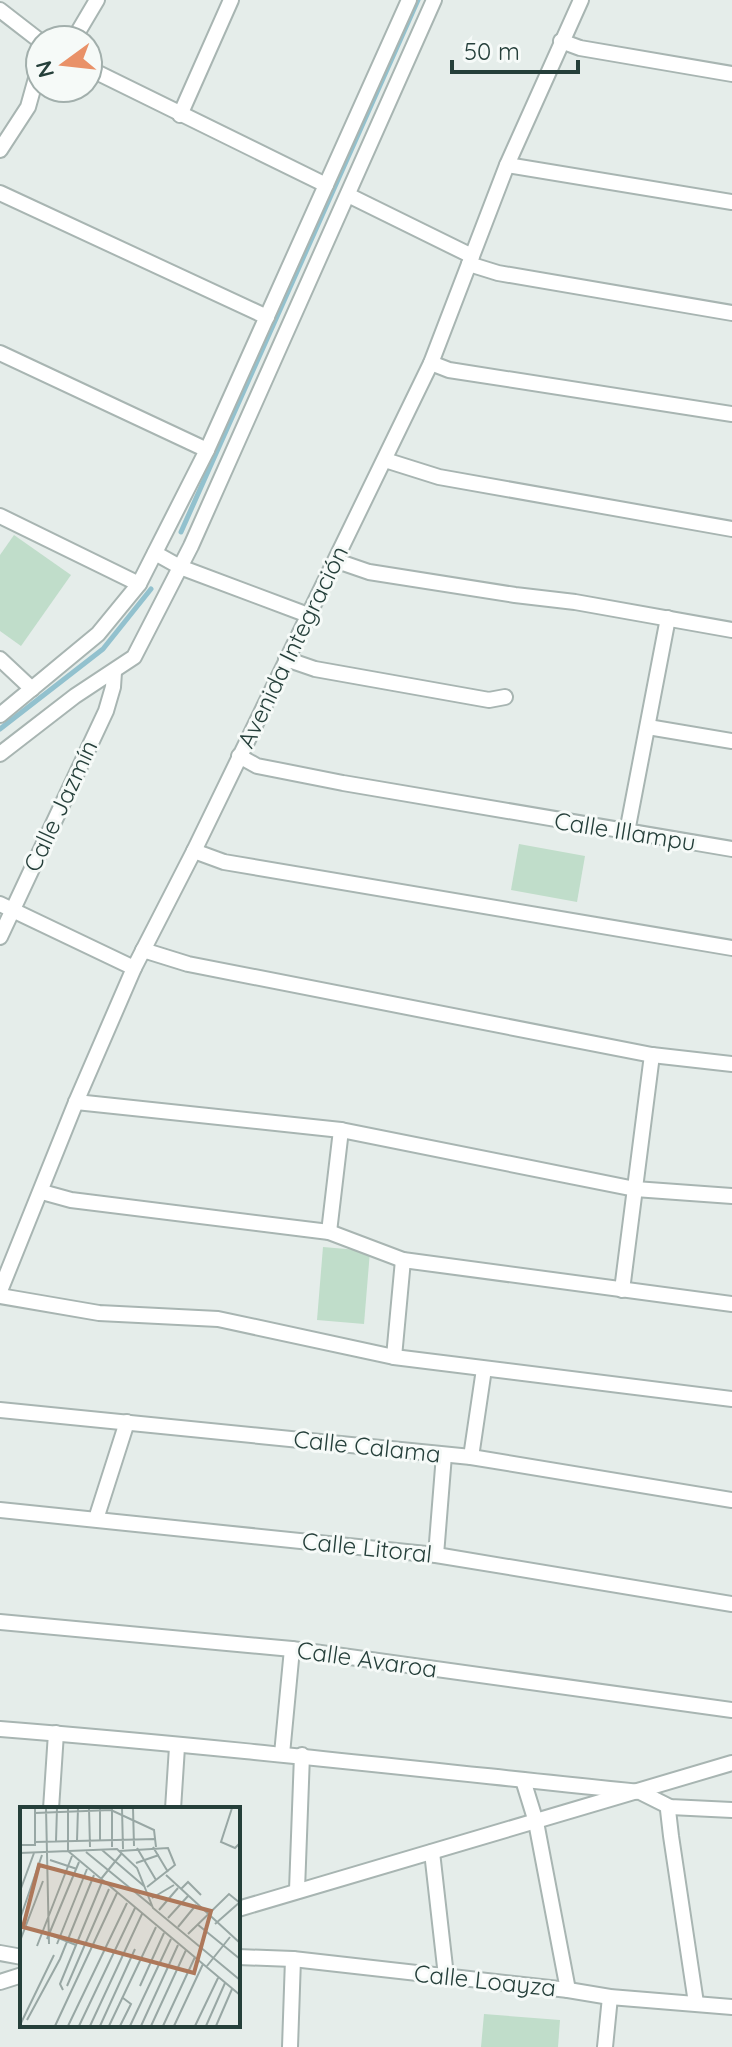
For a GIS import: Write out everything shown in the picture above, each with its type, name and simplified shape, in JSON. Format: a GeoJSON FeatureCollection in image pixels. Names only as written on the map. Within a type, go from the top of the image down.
{"type":"FeatureCollection","features":[{"type":"Feature","properties":{"kind":"street"},"geometry":{"type":"LineString","coordinates":[[83,24],[97,0]]}},
{"type":"Feature","properties":{"kind":"street"},"geometry":{"type":"LineString","coordinates":[[180,115],[231,0]]}},
{"type":"Feature","properties":{"kind":"street"},"geometry":{"type":"LineString","coordinates":[[0,715],[98,634],[139,584],[207,450],[409,0]]}},
{"type":"Feature","properties":{"kind":"street"},"geometry":{"type":"LineString","coordinates":[[0,754],[75,696],[134,657],[180,567],[434,0]]}},
{"type":"Feature","properties":{"kind":"street","name":"Avenida Integración"},"geometry":{"type":"LineString","coordinates":[[0,1294],[76,1102],[134,968],[337,561],[431,363],[507,165],[581,0]]}},
{"type":"Feature","properties":{"kind":"street"},"geometry":{"type":"LineString","coordinates":[[0,10],[24,29]]}},
{"type":"Feature","properties":{"kind":"street"},"geometry":{"type":"LineString","coordinates":[[561,41],[580,48],[732,74]]}},
{"type":"Feature","properties":{"kind":"street"},"geometry":{"type":"LineString","coordinates":[[104,76],[326,185]]}},
{"type":"Feature","properties":{"kind":"street"},"geometry":{"type":"LineString","coordinates":[[0,150],[29,104]]}},
{"type":"Feature","properties":{"kind":"street"},"geometry":{"type":"LineString","coordinates":[[507,165],[732,202]]}},
{"type":"Feature","properties":{"kind":"street"},"geometry":{"type":"LineString","coordinates":[[0,193],[267,317]]}},
{"type":"Feature","properties":{"kind":"street"},"geometry":{"type":"LineString","coordinates":[[348,195],[498,273],[732,313]]}},
{"type":"Feature","properties":{"kind":"street"},"geometry":{"type":"LineString","coordinates":[[0,353],[207,450]]}},
{"type":"Feature","properties":{"kind":"street"},"geometry":{"type":"LineString","coordinates":[[431,363],[449,370],[732,414]]}},
{"type":"Feature","properties":{"kind":"street"},"geometry":{"type":"LineString","coordinates":[[385,460],[439,477],[732,529]]}},
{"type":"Feature","properties":{"kind":"street"},"geometry":{"type":"LineString","coordinates":[[1,517],[139,584]]}},
{"type":"Feature","properties":{"kind":"street"},"geometry":{"type":"LineString","coordinates":[[155,553],[180,567],[308,615]]}},
{"type":"Feature","properties":{"kind":"street"},"geometry":{"type":"LineString","coordinates":[[337,561],[369,572],[575,602],[732,630]]}},
{"type":"Feature","properties":{"kind":"street"},"geometry":{"type":"LineString","coordinates":[[627,832],[668,618]]}},
{"type":"Feature","properties":{"kind":"street"},"geometry":{"type":"LineString","coordinates":[[0,659],[32,689]]}},
{"type":"Feature","properties":{"kind":"street"},"geometry":{"type":"LineString","coordinates":[[286,659],[315,669],[489,700],[505,697]]}},
{"type":"Feature","properties":{"kind":"street","name":"Calle Jazmín"},"geometry":{"type":"LineString","coordinates":[[0,937],[6,907],[106,711],[114,672]]}},
{"type":"Feature","properties":{"kind":"street"},"geometry":{"type":"LineString","coordinates":[[648,727],[732,741]]}},
{"type":"Feature","properties":{"kind":"street","name":"Calle Illampu"},"geometry":{"type":"LineString","coordinates":[[239,756],[272,770],[519,815],[732,849]]}},
{"type":"Feature","properties":{"kind":"street"},"geometry":{"type":"LineString","coordinates":[[194,851],[224,862],[732,948]]}},
{"type":"Feature","properties":{"kind":"street"},"geometry":{"type":"LineString","coordinates":[[6,907],[134,968]]}},
{"type":"Feature","properties":{"kind":"street"},"geometry":{"type":"LineString","coordinates":[[143,950],[188,964],[652,1055],[732,1064]]}},
{"type":"Feature","properties":{"kind":"street"},"geometry":{"type":"LineString","coordinates":[[622,1290],[652,1055]]}},
{"type":"Feature","properties":{"kind":"street"},"geometry":{"type":"LineString","coordinates":[[76,1102],[341,1130],[635,1189],[732,1196]]}},
{"type":"Feature","properties":{"kind":"street"},"geometry":{"type":"LineString","coordinates":[[329,1232],[341,1130]]}},
{"type":"Feature","properties":{"kind":"street"},"geometry":{"type":"LineString","coordinates":[[42,1192],[71,1200],[329,1232],[403,1260],[732,1304]]}},
{"type":"Feature","properties":{"kind":"street"},"geometry":{"type":"LineString","coordinates":[[394,1357],[403,1260]]}},
{"type":"Feature","properties":{"kind":"street"},"geometry":{"type":"LineString","coordinates":[[0,1294],[99,1313],[218,1319],[394,1357],[732,1399]]}},
{"type":"Feature","properties":{"kind":"street"},"geometry":{"type":"LineString","coordinates":[[471,1457],[484,1369]]}},
{"type":"Feature","properties":{"kind":"street","name":"Calle Calama"},"geometry":{"type":"LineString","coordinates":[[0,1410],[471,1457],[732,1500]]}},
{"type":"Feature","properties":{"kind":"street"},"geometry":{"type":"LineString","coordinates":[[96,1519],[127,1422]]}},
{"type":"Feature","properties":{"kind":"street"},"geometry":{"type":"LineString","coordinates":[[436,1555],[444,1455]]}},
{"type":"Feature","properties":{"kind":"street","name":"Calle Litoral"},"geometry":{"type":"LineString","coordinates":[[0,1510],[436,1555],[732,1604]]}},
{"type":"Feature","properties":{"kind":"street","name":"Calle Avaroa"},"geometry":{"type":"LineString","coordinates":[[0,1622],[292,1649],[732,1710]]}},
{"type":"Feature","properties":{"kind":"street"},"geometry":{"type":"LineString","coordinates":[[282,1754],[292,1649]]}},
{"type":"Feature","properties":{"kind":"street"},"geometry":{"type":"LineString","coordinates":[[0,1729],[177,1747],[302,1755],[640,1792],[670,1807],[732,1810]]}},
{"type":"Feature","properties":{"kind":"street"},"geometry":{"type":"LineString","coordinates":[[51,1807],[56,1733]]}},
{"type":"Feature","properties":{"kind":"street"},"geometry":{"type":"LineString","coordinates":[[173,1807],[177,1747]]}},
{"type":"Feature","properties":{"kind":"street"},"geometry":{"type":"LineString","coordinates":[[297,1890],[302,1755]]}},
{"type":"Feature","properties":{"kind":"street"},"geometry":{"type":"LineString","coordinates":[[240,1908],[732,1763]]}},
{"type":"Feature","properties":{"kind":"street"},"geometry":{"type":"LineString","coordinates":[[523,1780],[536,1822],[568,1990]]}},
{"type":"Feature","properties":{"kind":"street"},"geometry":{"type":"LineString","coordinates":[[670,1807],[671,1836],[696,2003]]}},
{"type":"Feature","properties":{"kind":"street"},"geometry":{"type":"LineString","coordinates":[[432,1852],[446,1976]]}},
{"type":"Feature","properties":{"kind":"street"},"geometry":{"type":"LineString","coordinates":[[0,1953],[20,1957]]}},
{"type":"Feature","properties":{"kind":"street","name":"Calle Loayza"},"geometry":{"type":"LineString","coordinates":[[240,1957],[293,1959],[610,1997],[732,2007]]}},
{"type":"Feature","properties":{"kind":"street"},"geometry":{"type":"LineString","coordinates":[[290,2047],[293,1959]]}},
{"type":"Feature","properties":{"kind":"street"},"geometry":{"type":"LineString","coordinates":[[0,1982],[20,1976]]}},
{"type":"Feature","properties":{"kind":"street"},"geometry":{"type":"LineString","coordinates":[[605,2047],[610,1997]]}},
{"type":"Feature","properties":{"kind":"green space"},"geometry":{"type":"Polygon","coordinates":[[[14,535],[71,575],[21,646],[0,631],[0,555],[14,535]]]}},
{"type":"Feature","properties":{"kind":"green space"},"geometry":{"type":"Polygon","coordinates":[[[519,844],[585,856],[577,902],[511,890],[519,844]]]}},
{"type":"Feature","properties":{"kind":"green space"},"geometry":{"type":"Polygon","coordinates":[[[323,1247],[370,1251],[364,1324],[317,1320],[323,1247]]]}},
{"type":"Feature","properties":{"kind":"green space"},"geometry":{"type":"Polygon","coordinates":[[[484,2014],[560,2020],[558,2047],[481,2047],[484,2014]]]}},
{"type":"Feature","properties":{"kind":"waterway"},"geometry":{"type":"LineString","coordinates":[[181,532],[418,0]]}},
{"type":"Feature","properties":{"kind":"waterway"},"geometry":{"type":"LineString","coordinates":[[0,729],[103,649],[151,589]]}}]}
